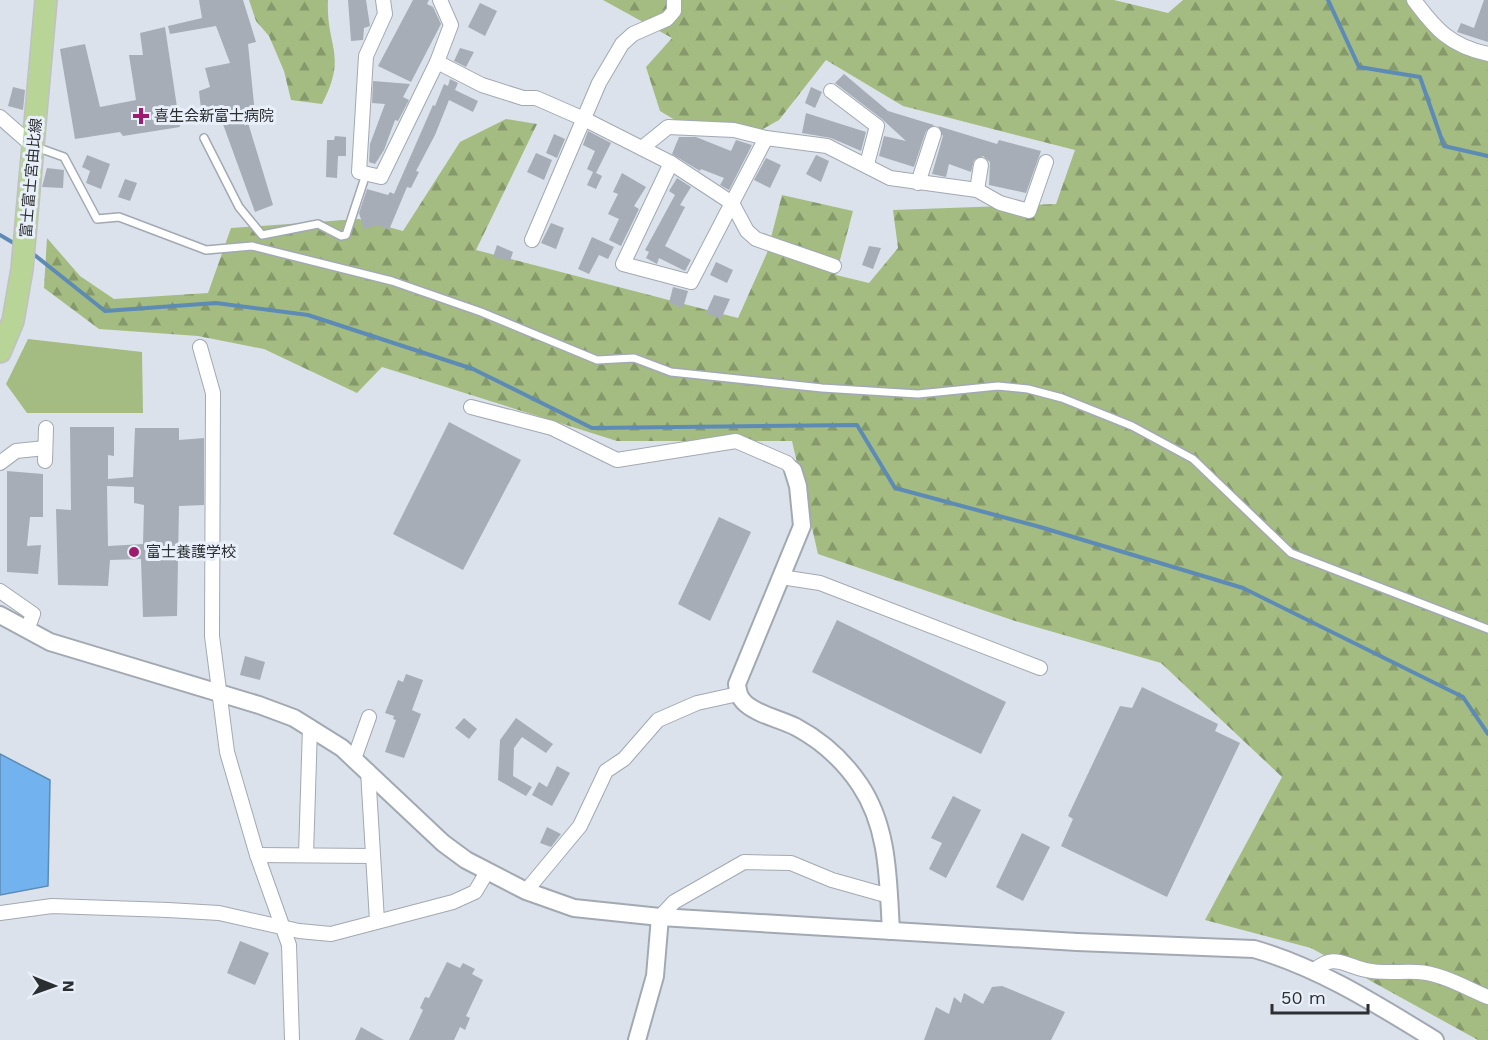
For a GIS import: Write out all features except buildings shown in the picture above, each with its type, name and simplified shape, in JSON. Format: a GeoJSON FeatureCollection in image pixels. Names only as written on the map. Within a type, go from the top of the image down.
{"type":"FeatureCollection","features":[{"type":"Feature","properties":{"kind":"main road","name":"富士富士宮由比線"},"geometry":{"type":"LineString","coordinates":[[0,352],[15,310],[25,247],[46,0]]}},
{"type":"Feature","properties":{"kind":"street"},"geometry":{"type":"LineString","coordinates":[[394,0],[384,7],[366,56],[359,172],[381,177],[437,62],[451,25],[441,0]]}},
{"type":"Feature","properties":{"kind":"street"},"geometry":{"type":"LineString","coordinates":[[532,240],[599,82],[622,44],[633,34],[667,19],[674,11],[674,0]]}},
{"type":"Feature","properties":{"kind":"street"},"geometry":{"type":"LineString","coordinates":[[1414,0],[1435,29],[1467,49],[1488,54]]}},
{"type":"Feature","properties":{"kind":"street"},"geometry":{"type":"LineString","coordinates":[[437,62],[482,85],[523,98],[536,98],[642,148],[671,163],[732,204],[747,231],[756,239],[834,266]]}},
{"type":"Feature","properties":{"kind":"street"},"geometry":{"type":"LineString","coordinates":[[831,91],[877,126],[867,164]]}},
{"type":"Feature","properties":{"kind":"street"},"geometry":{"type":"LineString","coordinates":[[0,117],[33,146]]}},
{"type":"Feature","properties":{"kind":"street"},"geometry":{"type":"LineString","coordinates":[[642,148],[668,127],[734,130],[766,138],[827,146],[891,178],[977,190],[1000,203],[1029,211],[1046,162]]}},
{"type":"Feature","properties":{"kind":"street"},"geometry":{"type":"LineString","coordinates":[[918,183],[934,134]]}},
{"type":"Feature","properties":{"kind":"street"},"geometry":{"type":"LineString","coordinates":[[671,163],[623,264],[691,282],[766,138]]}},
{"type":"Feature","properties":{"kind":"street"},"geometry":{"type":"LineString","coordinates":[[977,190],[981,165]]}},
{"type":"Feature","properties":{"kind":"street"},"geometry":{"type":"LineString","coordinates":[[200,347],[213,393],[215,441],[212,636],[227,753],[256,855],[289,945],[292,1040]]}},
{"type":"Feature","properties":{"kind":"street"},"geometry":{"type":"LineString","coordinates":[[471,407],[552,428],[617,460],[736,441],[787,463],[793,470],[802,526],[737,684],[738,694],[748,706],[796,727],[822,744],[846,766],[861,787],[883,836],[891,931]]}},
{"type":"Feature","properties":{"kind":"street"},"geometry":{"type":"LineString","coordinates":[[0,463],[16,451],[45,455],[46,428]]}},
{"type":"Feature","properties":{"kind":"street"},"geometry":{"type":"LineString","coordinates":[[781,577],[820,583],[1040,668]]}},
{"type":"Feature","properties":{"kind":"street"},"geometry":{"type":"LineString","coordinates":[[0,591],[33,614],[27,630]]}},
{"type":"Feature","properties":{"kind":"street"},"geometry":{"type":"LineString","coordinates":[[0,615],[50,642],[259,705],[310,727],[368,771],[443,843],[487,872],[526,891],[574,908],[660,917],[1077,942],[1237,947],[1279,956],[1314,970],[1435,1040]]}},
{"type":"Feature","properties":{"kind":"street"},"geometry":{"type":"LineString","coordinates":[[526,891],[580,826],[606,771],[624,759],[658,720],[697,703],[738,694]]}},
{"type":"Feature","properties":{"kind":"street"},"geometry":{"type":"LineString","coordinates":[[354,759],[369,717]]}},
{"type":"Feature","properties":{"kind":"street"},"geometry":{"type":"LineString","coordinates":[[306,855],[310,727]]}},
{"type":"Feature","properties":{"kind":"street"},"geometry":{"type":"LineString","coordinates":[[368,771],[377,921]]}},
{"type":"Feature","properties":{"kind":"street"},"geometry":{"type":"LineString","coordinates":[[256,855],[373,856]]}},
{"type":"Feature","properties":{"kind":"street"},"geometry":{"type":"LineString","coordinates":[[637,1040],[655,976],[660,917],[674,902],[744,862],[791,863],[832,880],[889,896]]}},
{"type":"Feature","properties":{"kind":"street"},"geometry":{"type":"LineString","coordinates":[[0,913],[52,906],[86,905],[219,913],[282,926],[299,932],[331,934],[461,898],[476,892],[487,872]]}},
{"type":"Feature","properties":{"kind":"street"},"geometry":{"type":"LineString","coordinates":[[1314,970],[1326,961],[1335,960],[1366,970],[1419,972],[1438,976],[1488,997]]}},
{"type":"Feature","properties":{"kind":"lane"},"geometry":{"type":"LineString","coordinates":[[204,138],[239,207],[262,235],[318,224],[341,236],[346,236],[366,174]]}},
{"type":"Feature","properties":{"kind":"lane"},"geometry":{"type":"LineString","coordinates":[[33,146],[64,158],[97,219],[119,216],[206,250],[252,246],[392,281],[481,312],[597,360],[634,358],[671,372],[822,388],[918,394],[998,386],[1028,389],[1062,398],[1132,426],[1193,459],[1291,553],[1488,629]]}},
{"type":"Feature","properties":{"kind":"green space"},"geometry":{"type":"Polygon","coordinates":[[[249,0],[328,0],[335,62],[330,87],[322,104],[291,100],[284,71],[269,36],[256,21],[249,0]]]}},
{"type":"Feature","properties":{"kind":"green space"},"geometry":{"type":"Polygon","coordinates":[[[603,0],[1114,0],[1168,13],[1183,0],[1421,0],[1440,32],[1488,50],[1488,1040],[1478,1040],[1311,948],[1205,920],[1282,777],[1161,663],[1015,621],[818,554],[792,441],[617,441],[382,367],[357,393],[264,349],[198,336],[99,329],[44,288],[47,238],[80,276],[114,299],[208,293],[231,228],[359,219],[403,231],[460,142],[506,119],[537,124],[476,250],[738,318],[767,253],[782,195],[853,211],[836,275],[869,283],[898,248],[893,210],[1056,204],[1075,150],[903,106],[826,60],[779,120],[750,136],[690,129],[660,111],[646,67],[672,38],[603,0]]]}},
{"type":"Feature","properties":{"kind":"green space"},"geometry":{"type":"Polygon","coordinates":[[[28,339],[142,352],[143,413],[27,413],[6,384],[28,339]]]}},
{"type":"Feature","properties":{"kind":"water"},"geometry":{"type":"Polygon","coordinates":[[[0,754],[50,780],[48,886],[0,895],[0,754]]]}},
{"type":"Feature","properties":{"kind":"waterway"},"geometry":{"type":"LineString","coordinates":[[1328,0],[1359,67],[1420,77],[1444,146],[1488,156]]}},
{"type":"Feature","properties":{"kind":"waterway"},"geometry":{"type":"LineString","coordinates":[[0,235],[17,245]]}},
{"type":"Feature","properties":{"kind":"waterway"},"geometry":{"type":"LineString","coordinates":[[32,253],[105,311],[216,303],[308,315],[473,369],[592,428],[857,425],[895,488],[1040,527],[1243,588],[1463,697],[1488,734]]}},
{"type":"Feature","properties":{"kind":"place","name":"喜生会新富士病院"},"geometry":{"type":"Point","coordinates":[141,116]}},
{"type":"Feature","properties":{"kind":"place","name":"富士養護学校"},"geometry":{"type":"Point","coordinates":[134,552]}}]}
